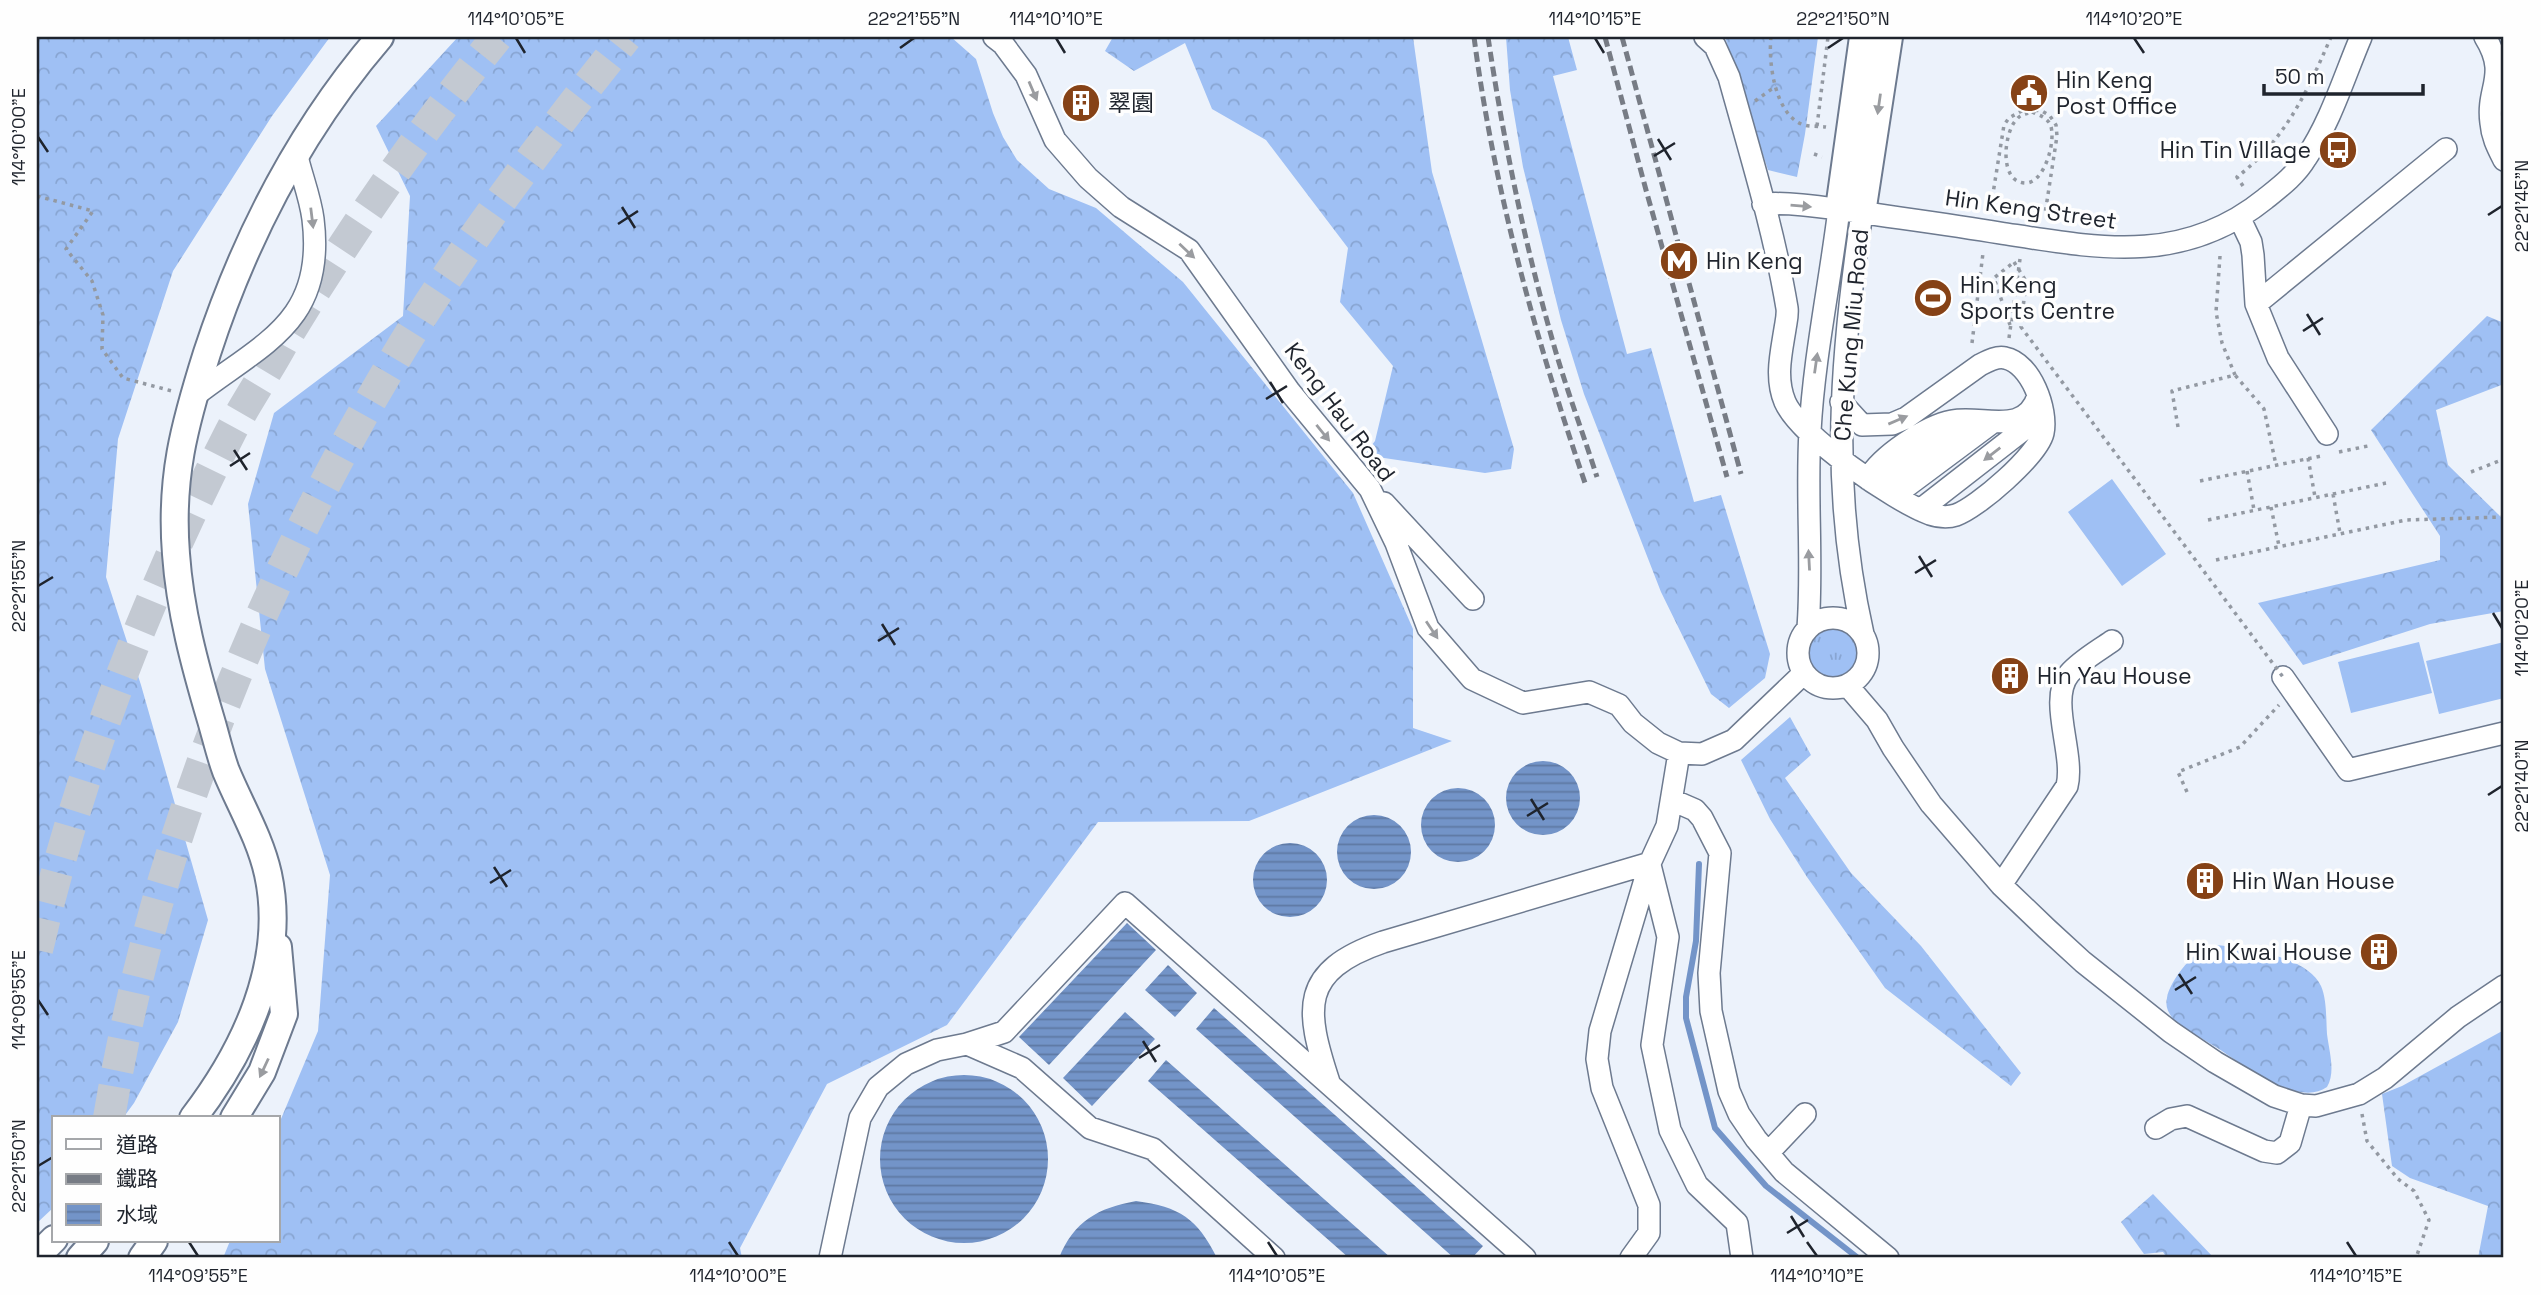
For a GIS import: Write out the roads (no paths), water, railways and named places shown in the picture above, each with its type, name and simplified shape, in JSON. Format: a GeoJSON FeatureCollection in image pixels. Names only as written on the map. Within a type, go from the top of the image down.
{"type":"FeatureCollection","features":[{"type":"Feature","properties":{"kind":"main road"},"geometry":{"type":"LineString","coordinates":[[235,1116],[262,1072],[284,1014],[280,956],[268,874],[225,769],[200,685],[183,613],[176,558],[174,491],[177,463],[193,397],[244,254],[296,152],[345,79],[380,37]]}},
{"type":"Feature","properties":{"kind":"main road","name":"Che Kung Miu Road"},"geometry":{"type":"LineString","coordinates":[[1851,211],[1863,37]]}},
{"type":"Feature","properties":{"kind":"main road","name":"Che Kung Miu Road"},"geometry":{"type":"LineString","coordinates":[[1851,211],[1889,37]]}},
{"type":"Feature","properties":{"kind":"main road"},"geometry":{"type":"LineString","coordinates":[[195,1116],[218,1085],[236,1052],[258,999],[271,955],[273,918]]}},
{"type":"Feature","properties":{"kind":"main road"},"geometry":{"type":"LineString","coordinates":[[181,1116],[218,1085]]}},
{"type":"Feature","properties":{"kind":"main road"},"geometry":{"type":"LineString","coordinates":[[37,1256],[52,1241]]}},
{"type":"Feature","properties":{"kind":"main road"},"geometry":{"type":"LineString","coordinates":[[80,1258],[93,1242]]}},
{"type":"Feature","properties":{"kind":"main road"},"geometry":{"type":"LineString","coordinates":[[142,1258],[153,1242]]}},
{"type":"Feature","properties":{"kind":"street","name":"Keng Hau Road"},"geometry":{"type":"LineString","coordinates":[[994,37],[1003,44],[1026,75],[1055,140],[1088,178],[1121,206],[1189,250],[1290,392],[1366,484],[1396,542],[1428,628],[1472,679],[1523,703],[1589,692],[1619,705],[1633,723],[1658,743],[1679,753]]}},
{"type":"Feature","properties":{"kind":"street"},"geometry":{"type":"LineString","coordinates":[[1705,37],[1715,46],[1729,77],[1788,312],[1779,375],[1780,389],[1791,414],[1841,460],[1920,510],[1943,517],[1963,512],[2022,466],[2043,434],[2041,404],[2025,372],[2006,358],[1992,359],[1980,365],[1906,418],[1892,424],[1862,425],[1841,402]]}},
{"type":"Feature","properties":{"kind":"street","name":"Hin Keng Street"},"geometry":{"type":"LineString","coordinates":[[1763,204],[1777,203],[1851,211],[2088,246],[2132,248],[2171,243],[2207,233],[2240,219],[2285,183],[2306,160],[2326,121],[2361,37]]}},
{"type":"Feature","properties":{"kind":"street"},"geometry":{"type":"LineString","coordinates":[[2485,37],[2493,49],[2498,68],[2490,121],[2504,160]]}},
{"type":"Feature","properties":{"kind":"street"},"geometry":{"type":"LineString","coordinates":[[2256,304],[2446,149]]}},
{"type":"Feature","properties":{"kind":"street"},"geometry":{"type":"LineString","coordinates":[[193,397],[272,340],[292,320],[304,300],[312,274],[315,240],[310,201],[296,152]]}},
{"type":"Feature","properties":{"kind":"street","name":"Che Kung Miu Road"},"geometry":{"type":"LineString","coordinates":[[1851,211],[1841,402],[1841,460],[1848,553],[1863,634]]}},
{"type":"Feature","properties":{"kind":"street","name":"Che Kung Miu Road"},"geometry":{"type":"LineString","coordinates":[[1808,628],[1811,588],[1808,508],[1810,431],[1815,370],[1851,211]]}},
{"type":"Feature","properties":{"kind":"street"},"geometry":{"type":"LineString","coordinates":[[2240,219],[2253,255],[2256,304],[2278,358],[2327,434]]}},
{"type":"Feature","properties":{"kind":"street"},"geometry":{"type":"LineString","coordinates":[[1881,486],[1877,466],[1927,430],[1941,424],[1967,420],[2005,423],[2028,414],[2035,405],[2041,404]]}},
{"type":"Feature","properties":{"kind":"street"},"geometry":{"type":"LineString","coordinates":[[1881,486],[1993,422]]}},
{"type":"Feature","properties":{"kind":"street"},"geometry":{"type":"LineString","coordinates":[[1366,484],[1473,599]]}},
{"type":"Feature","properties":{"kind":"street"},"geometry":{"type":"LineString","coordinates":[[1838,619],[1855,625],[1863,634],[1868,647],[1868,659],[1857,678],[1847,685],[1823,687],[1804,673],[1798,652],[1801,639],[1808,628],[1819,621],[1838,619]]}},
{"type":"Feature","properties":{"kind":"street"},"geometry":{"type":"LineString","coordinates":[[2001,885],[2067,786],[2069,768],[2061,699],[2064,682],[2073,670],[2112,641]]}},
{"type":"Feature","properties":{"kind":"street"},"geometry":{"type":"LineString","coordinates":[[1631,1258],[1649,1233],[1649,1205],[1602,1088],[1598,1059],[1601,1031],[1650,863],[1667,826],[1679,753],[1702,754],[1734,740],[1804,673]]}},
{"type":"Feature","properties":{"kind":"street"},"geometry":{"type":"LineString","coordinates":[[2288,684],[2348,770],[2504,733]]}},
{"type":"Feature","properties":{"kind":"street"},"geometry":{"type":"LineString","coordinates":[[1847,685],[1871,711],[1931,804],[2001,885],[2083,962],[2171,1031],[2259,1089],[2301,1105],[2330,1103],[2359,1094],[2385,1078],[2458,1017],[2504,986]]}},
{"type":"Feature","properties":{"kind":"street"},"geometry":{"type":"LineString","coordinates":[[1672,800],[1695,810],[1714,838],[1720,853],[1709,974],[1711,1011],[1729,1091],[1739,1114],[1784,1172],[1888,1258]]}},
{"type":"Feature","properties":{"kind":"street"},"geometry":{"type":"LineString","coordinates":[[1329,1084],[1315,1039],[1311,1011],[1319,984],[1339,964],[1360,950],[1383,942],[1650,863]]}},
{"type":"Feature","properties":{"kind":"street"},"geometry":{"type":"LineString","coordinates":[[1650,863],[1668,937],[1652,1045],[1670,1130],[1698,1185],[1737,1223],[1742,1258]]}},
{"type":"Feature","properties":{"kind":"street"},"geometry":{"type":"LineString","coordinates":[[830,1258],[860,1118],[878,1087],[906,1063],[937,1050],[1004,1032],[1125,903],[1525,1258]]}},
{"type":"Feature","properties":{"kind":"street"},"geometry":{"type":"LineString","coordinates":[[967,1044],[1022,1068],[1090,1128],[1153,1149],[1275,1258]]}},
{"type":"Feature","properties":{"kind":"street"},"geometry":{"type":"LineString","coordinates":[[2156,1128],[2171,1119],[2187,1116],[2264,1151],[2277,1153],[2290,1143],[2301,1105]]}},
{"type":"Feature","properties":{"kind":"street"},"geometry":{"type":"LineString","coordinates":[[1768,1153],[1805,1114]]}},
{"type":"Feature","properties":{"kind":"water"},"geometry":{"type":"Polygon","coordinates":[[[1543,761],[1564,767],[1574,777],[1580,798],[1574,819],[1564,829],[1543,835],[1522,829],[1512,819],[1506,798],[1512,777],[1522,767],[1543,761]]]}},
{"type":"Feature","properties":{"kind":"water"},"geometry":{"type":"Polygon","coordinates":[[[1458,788],[1479,794],[1489,804],[1495,825],[1489,846],[1479,856],[1458,862],[1437,856],[1427,846],[1421,825],[1427,804],[1437,794],[1458,788]]]}},
{"type":"Feature","properties":{"kind":"water"},"geometry":{"type":"Polygon","coordinates":[[[1374,815],[1395,821],[1405,831],[1411,852],[1405,873],[1395,883],[1374,889],[1353,883],[1343,873],[1337,852],[1343,831],[1353,821],[1374,815]]]}},
{"type":"Feature","properties":{"kind":"water"},"geometry":{"type":"Polygon","coordinates":[[[1290,843],[1311,849],[1321,859],[1327,880],[1321,901],[1311,911],[1290,917],[1269,911],[1259,901],[1253,880],[1259,859],[1269,849],[1290,843]]]}},
{"type":"Feature","properties":{"kind":"water"},"geometry":{"type":"Polygon","coordinates":[[[1127,923],[1156,950],[1049,1065],[1019,1037],[1127,923]]]}},
{"type":"Feature","properties":{"kind":"water"},"geometry":{"type":"Polygon","coordinates":[[[1168,965],[1197,993],[1175,1017],[1145,990],[1168,965]]]}},
{"type":"Feature","properties":{"kind":"water"},"geometry":{"type":"Polygon","coordinates":[[[1214,1008],[1483,1246],[1472,1258],[1454,1258],[1196,1029],[1214,1008]]]}},
{"type":"Feature","properties":{"kind":"water"},"geometry":{"type":"Polygon","coordinates":[[[1125,1012],[1155,1039],[1092,1106],[1063,1078],[1125,1012]]]}},
{"type":"Feature","properties":{"kind":"water"},"geometry":{"type":"Polygon","coordinates":[[[1166,1060],[1391,1258],[1349,1258],[1148,1081],[1166,1060]]]}},
{"type":"Feature","properties":{"kind":"water"},"geometry":{"type":"Polygon","coordinates":[[[964,1075],[996,1082],[1023,1100],[1041,1127],[1048,1159],[1041,1191],[1023,1218],[996,1236],[964,1243],[932,1236],[905,1218],[887,1191],[880,1159],[887,1127],[905,1100],[932,1082],[964,1075]]]}},
{"type":"Feature","properties":{"kind":"water"},"geometry":{"type":"Polygon","coordinates":[[[1136,1201],[1164,1207],[1186,1217],[1202,1233],[1217,1258],[1059,1258],[1072,1234],[1089,1218],[1110,1208],[1136,1201]]]}},
{"type":"Feature","properties":{"kind":"waterway"},"geometry":{"type":"LineString","coordinates":[[1699,864],[1696,941],[1686,997],[1686,1018],[1715,1128],[1766,1186],[1858,1258]]}},
{"type":"Feature","properties":{"kind":"tunnel"},"geometry":{"type":"LineString","coordinates":[[37,950],[73,816],[118,684],[171,556],[231,431],[306,304],[357,225],[439,111],[497,37]]}},
{"type":"Feature","properties":{"kind":"tunnel"},"geometry":{"type":"LineString","coordinates":[[109,1116],[128,1019],[152,920],[181,823],[253,634],[296,542],[342,452],[418,321],[533,156],[626,37]]}},
{"type":"Feature","properties":{"kind":"railway"},"geometry":{"type":"LineString","coordinates":[[1474,37],[1493,151],[1518,262],[1549,373],[1585,483]]}},
{"type":"Feature","properties":{"kind":"railway"},"geometry":{"type":"LineString","coordinates":[[1488,37],[1507,149],[1531,261],[1556,353],[1597,477]]}},
{"type":"Feature","properties":{"kind":"railway"},"geometry":{"type":"LineString","coordinates":[[1605,37],[1727,477]]}},
{"type":"Feature","properties":{"kind":"railway"},"geometry":{"type":"LineString","coordinates":[[1622,37],[1741,474]]}},
{"type":"Feature","properties":{"kind":"place","name":"Hin Keng Post Office"},"geometry":{"type":"Point","coordinates":[2029,93]}},
{"type":"Feature","properties":{"kind":"place","name":"翠園"},"geometry":{"type":"Point","coordinates":[1081,103]}},
{"type":"Feature","properties":{"kind":"place","name":"Hin Tin Village"},"geometry":{"type":"Point","coordinates":[2338,150]}},
{"type":"Feature","properties":{"kind":"place","name":"Hin Keng"},"geometry":{"type":"Point","coordinates":[1679,261]}},
{"type":"Feature","properties":{"kind":"place","name":"Hin Keng Sports Centre"},"geometry":{"type":"Point","coordinates":[1933,298]}},
{"type":"Feature","properties":{"kind":"place","name":"Hin Yau House"},"geometry":{"type":"Point","coordinates":[2010,676]}},
{"type":"Feature","properties":{"kind":"place","name":"Hin Wan House"},"geometry":{"type":"Point","coordinates":[2205,881]}},
{"type":"Feature","properties":{"kind":"place","name":"Hin Kwai House"},"geometry":{"type":"Point","coordinates":[2379,952]}}]}
